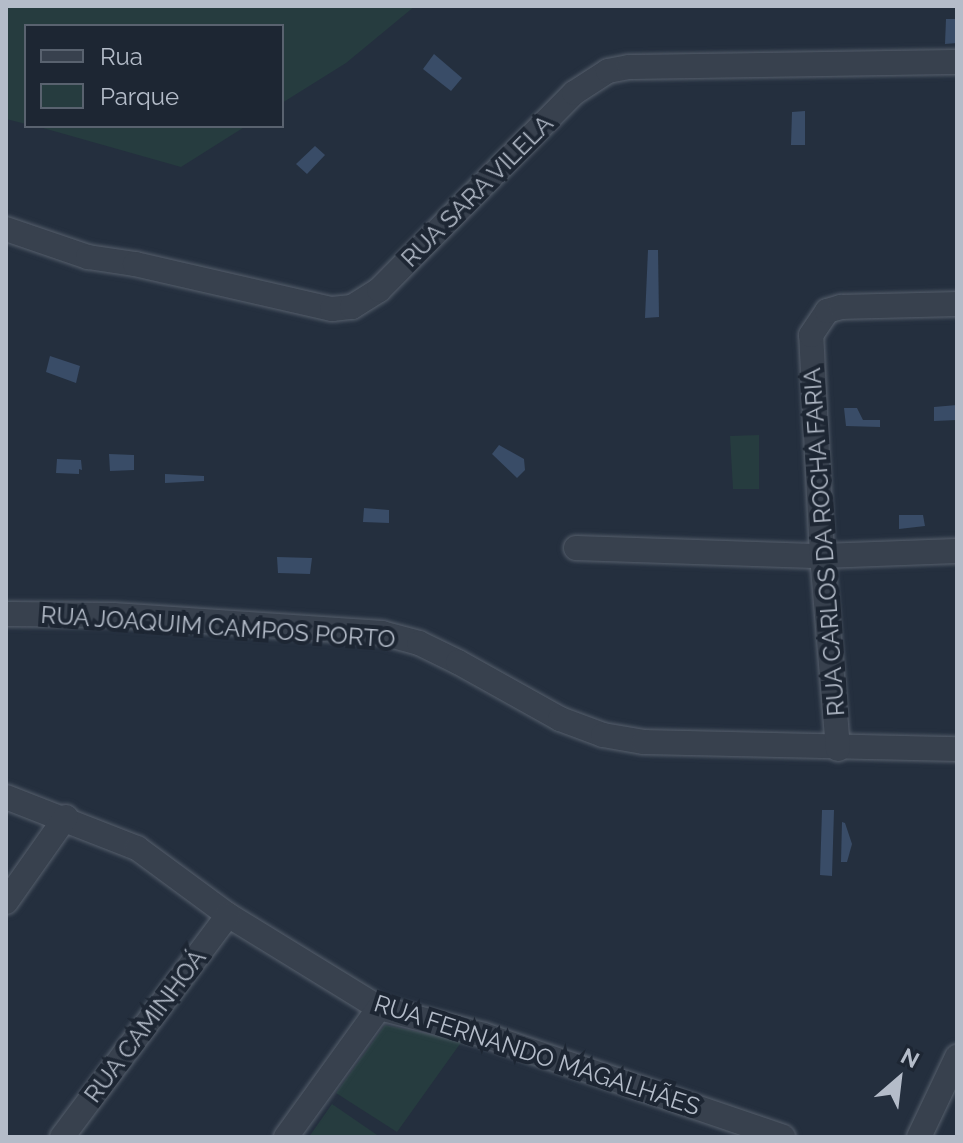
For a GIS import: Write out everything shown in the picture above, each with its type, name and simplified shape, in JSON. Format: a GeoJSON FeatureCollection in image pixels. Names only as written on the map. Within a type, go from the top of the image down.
{"type":"FeatureCollection","features":[{"type":"Feature","properties":{"kind":"street","name":"RUA SARA VILELA"},"geometry":{"type":"LineString","coordinates":[[6,229],[88,257],[135,264],[332,309],[352,307],[388,281],[574,93],[608,71],[629,67],[957,62]]}},
{"type":"Feature","properties":{"kind":"street","name":"RUA CARLOS DA ROCHA FARIA"},"geometry":{"type":"LineString","coordinates":[[838,749],[822,556],[811,335],[827,311],[841,307],[957,304]]}},
{"type":"Feature","properties":{"kind":"street"},"geometry":{"type":"LineString","coordinates":[[576,548],[822,556],[957,551]]}},
{"type":"Feature","properties":{"kind":"street","name":"RUA JOAQUIM CAMPOS PORTO"},"geometry":{"type":"LineString","coordinates":[[6,614],[113,615],[382,633],[419,643],[560,719],[603,735],[644,742],[838,749],[957,749]]}},
{"type":"Feature","properties":{"kind":"street","name":"RUA FERNANDO MAGALHÃES"},"geometry":{"type":"LineString","coordinates":[[6,797],[66,817],[137,848],[228,915],[379,1008],[484,1035],[783,1137]]}},
{"type":"Feature","properties":{"kind":"street"},"geometry":{"type":"LineString","coordinates":[[6,902],[66,817]]}},
{"type":"Feature","properties":{"kind":"street","name":"RUA CAMINHOÁ"},"geometry":{"type":"LineString","coordinates":[[62,1137],[228,915]]}},
{"type":"Feature","properties":{"kind":"street"},"geometry":{"type":"LineString","coordinates":[[286,1137],[379,1008]]}},
{"type":"Feature","properties":{"kind":"street"},"geometry":{"type":"LineString","coordinates":[[919,1137],[957,1057]]}},
{"type":"Feature","properties":{"kind":"green space"},"geometry":{"type":"Polygon","coordinates":[[[6,6],[415,6],[346,63],[284,102],[284,24],[24,24],[24,124],[6,119],[6,6]]]}},
{"type":"Feature","properties":{"kind":"green space"},"geometry":{"type":"Polygon","coordinates":[[[43,128],[243,128],[181,167],[43,128]]]}},
{"type":"Feature","properties":{"kind":"green space"},"geometry":{"type":"Polygon","coordinates":[[[759,435],[759,489],[733,489],[730,436],[759,435]]]}},
{"type":"Feature","properties":{"kind":"green space"},"geometry":{"type":"Polygon","coordinates":[[[385,1025],[462,1041],[397,1132],[336,1093],[385,1025]]]}},
{"type":"Feature","properties":{"kind":"green space"},"geometry":{"type":"Polygon","coordinates":[[[332,1104],[380,1137],[309,1137],[332,1104]]]}},
{"type":"Feature","properties":{"kind":"water"},"geometry":{"type":"Polygon","coordinates":[[[946,19],[957,19],[957,43],[945,44],[946,19]]]}},
{"type":"Feature","properties":{"kind":"water"},"geometry":{"type":"Polygon","coordinates":[[[434,54],[462,78],[451,91],[423,69],[434,54]]]}},
{"type":"Feature","properties":{"kind":"water"},"geometry":{"type":"Polygon","coordinates":[[[805,111],[805,145],[791,145],[792,112],[805,111]]]}},
{"type":"Feature","properties":{"kind":"water"},"geometry":{"type":"Polygon","coordinates":[[[315,146],[325,155],[307,174],[296,164],[315,146]]]}},
{"type":"Feature","properties":{"kind":"water"},"geometry":{"type":"Polygon","coordinates":[[[648,250],[658,250],[659,317],[645,318],[648,250]]]}},
{"type":"Feature","properties":{"kind":"water"},"geometry":{"type":"Polygon","coordinates":[[[50,356],[80,366],[76,383],[46,372],[50,356]]]}},
{"type":"Feature","properties":{"kind":"water"},"geometry":{"type":"Polygon","coordinates":[[[957,405],[957,420],[934,421],[934,407],[957,405]]]}},
{"type":"Feature","properties":{"kind":"water"},"geometry":{"type":"Polygon","coordinates":[[[844,408],[857,408],[863,420],[880,420],[880,427],[846,426],[844,408]]]}},
{"type":"Feature","properties":{"kind":"water"},"geometry":{"type":"Polygon","coordinates":[[[499,445],[524,459],[525,470],[517,478],[492,454],[499,445]]]}},
{"type":"Feature","properties":{"kind":"water"},"geometry":{"type":"Polygon","coordinates":[[[109,454],[134,455],[134,470],[110,471],[109,454]]]}},
{"type":"Feature","properties":{"kind":"water"},"geometry":{"type":"Polygon","coordinates":[[[57,459],[81,460],[82,470],[79,469],[79,474],[56,473],[57,459]]]}},
{"type":"Feature","properties":{"kind":"water"},"geometry":{"type":"Polygon","coordinates":[[[165,474],[204,476],[204,481],[165,483],[165,474]]]}},
{"type":"Feature","properties":{"kind":"water"},"geometry":{"type":"Polygon","coordinates":[[[364,508],[389,510],[389,523],[363,522],[364,508]]]}},
{"type":"Feature","properties":{"kind":"water"},"geometry":{"type":"Polygon","coordinates":[[[899,515],[923,515],[925,526],[899,529],[899,515]]]}},
{"type":"Feature","properties":{"kind":"water"},"geometry":{"type":"Polygon","coordinates":[[[277,557],[312,558],[310,574],[278,573],[277,557]]]}},
{"type":"Feature","properties":{"kind":"water"},"geometry":{"type":"Polygon","coordinates":[[[822,810],[834,810],[832,876],[820,875],[822,810]]]}},
{"type":"Feature","properties":{"kind":"water"},"geometry":{"type":"Polygon","coordinates":[[[842,822],[852,844],[847,862],[841,862],[842,822]]]}}]}
